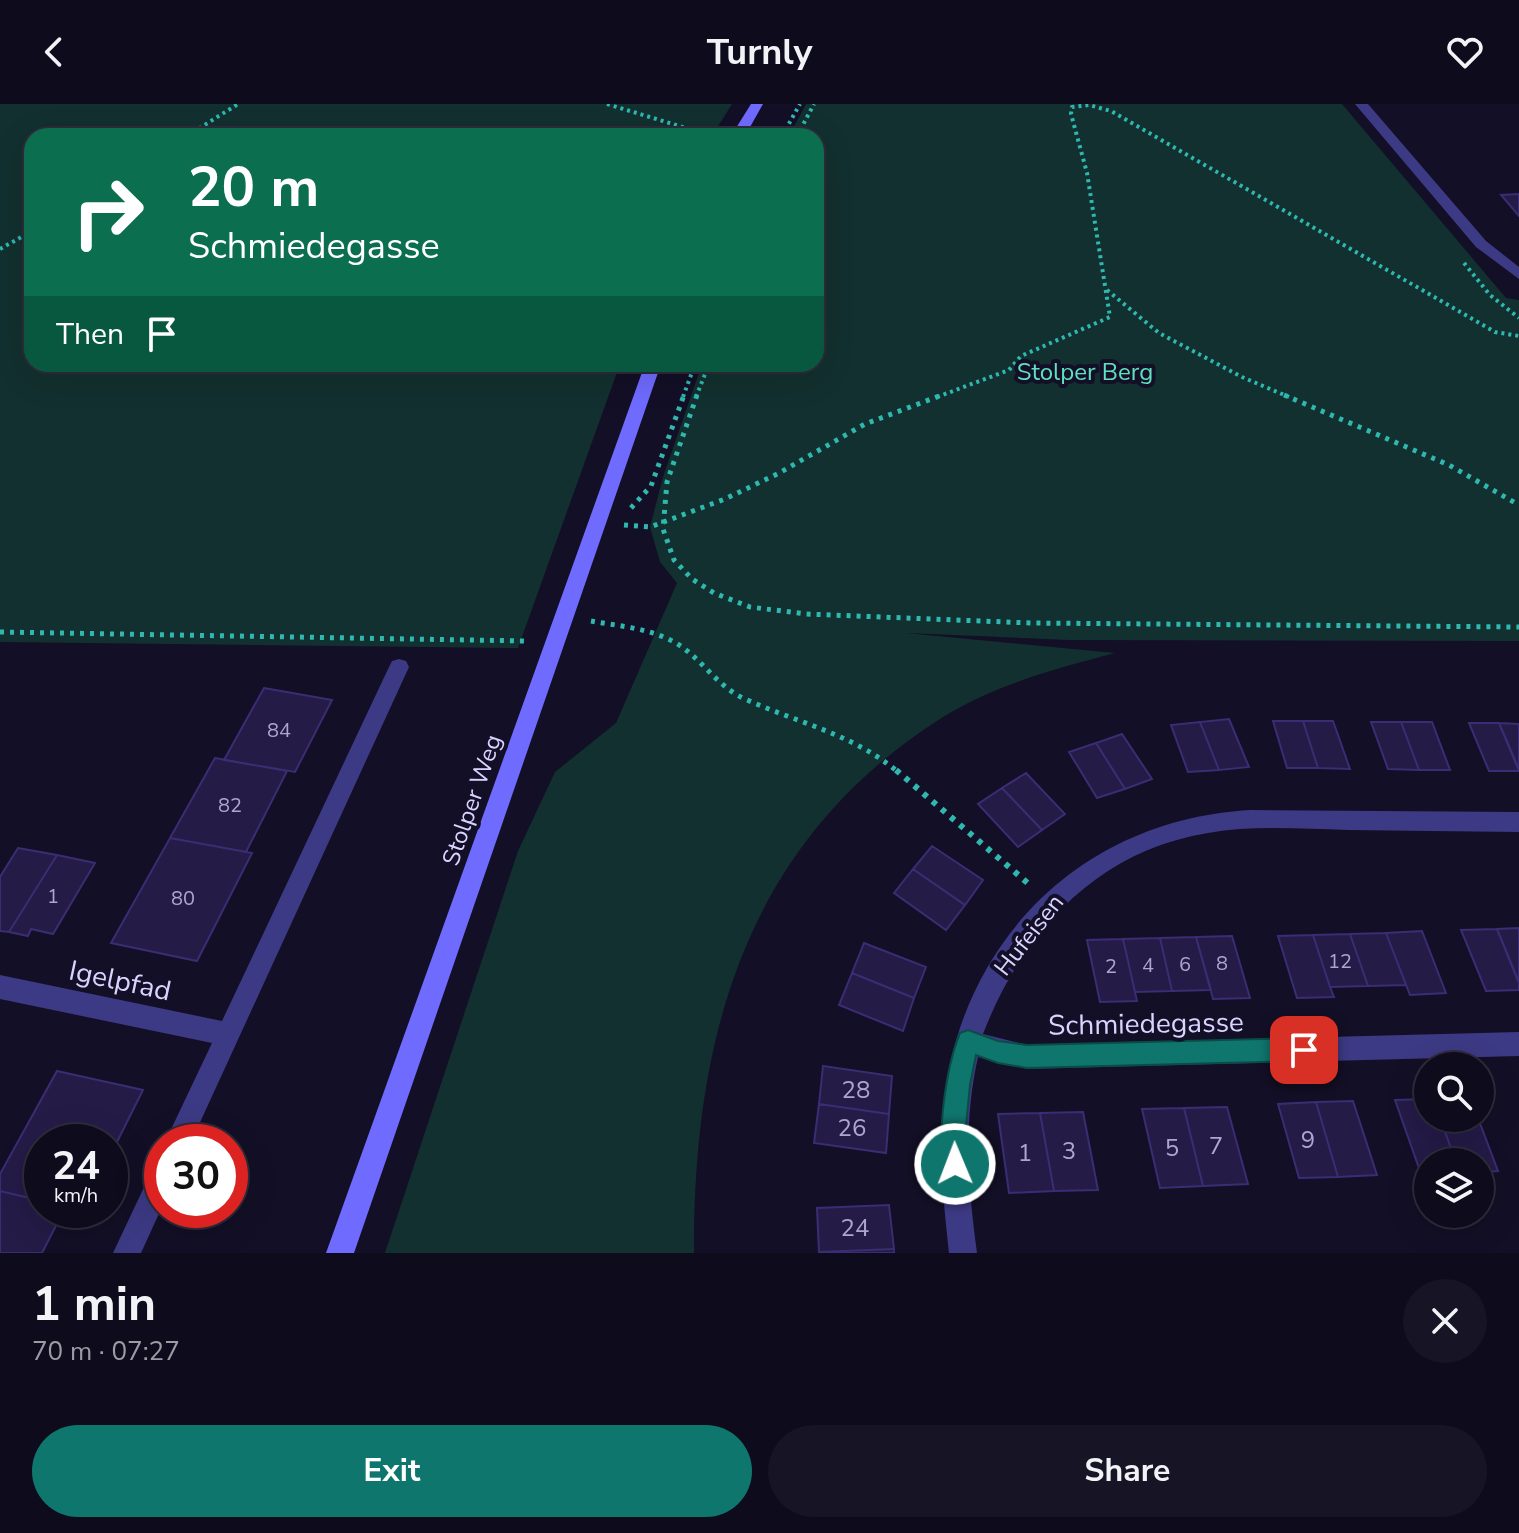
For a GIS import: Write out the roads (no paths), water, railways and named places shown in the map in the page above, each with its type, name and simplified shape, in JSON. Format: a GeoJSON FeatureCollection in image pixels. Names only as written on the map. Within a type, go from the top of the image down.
{"type":"FeatureCollection","features":[{"type":"Feature","properties":{"kind":"street"},"geometry":{"type":"LineString","coordinates":[[743,128],[757,104]]}},
{"type":"Feature","properties":{"kind":"street"},"geometry":{"type":"LineString","coordinates":[[1361,104],[1481,244],[1519,274]]}},
{"type":"Feature","properties":{"kind":"street","name":"Stolper Weg"},"geometry":{"type":"LineString","coordinates":[[340,1253],[650,372]]}},
{"type":"Feature","properties":{"kind":"street"},"geometry":{"type":"LineString","coordinates":[[186,1124],[399,667]]}},
{"type":"Feature","properties":{"kind":"street","name":"Hufeisen"},"geometry":{"type":"LineString","coordinates":[[963,1253],[953,1136],[958,1085],[968,1041],[997,970],[1049,901],[1093,866],[1142,841],[1204,824],[1283,819],[1519,822]]}},
{"type":"Feature","properties":{"kind":"street","name":"Igelpfad"},"geometry":{"type":"LineString","coordinates":[[0,987],[228,1034]]}},
{"type":"Feature","properties":{"kind":"street","name":"Schmiedegasse"},"geometry":{"type":"LineString","coordinates":[[968,1041],[998,1052],[1027,1057],[1519,1044]]}},
{"type":"Feature","properties":{"kind":"street"},"geometry":{"type":"LineString","coordinates":[[127,1253],[144,1216]]}},
{"type":"Feature","properties":{"kind":"park label","name":"Stolper Berg"},"geometry":{"type":"Point","coordinates":[1085,372]}}]}
